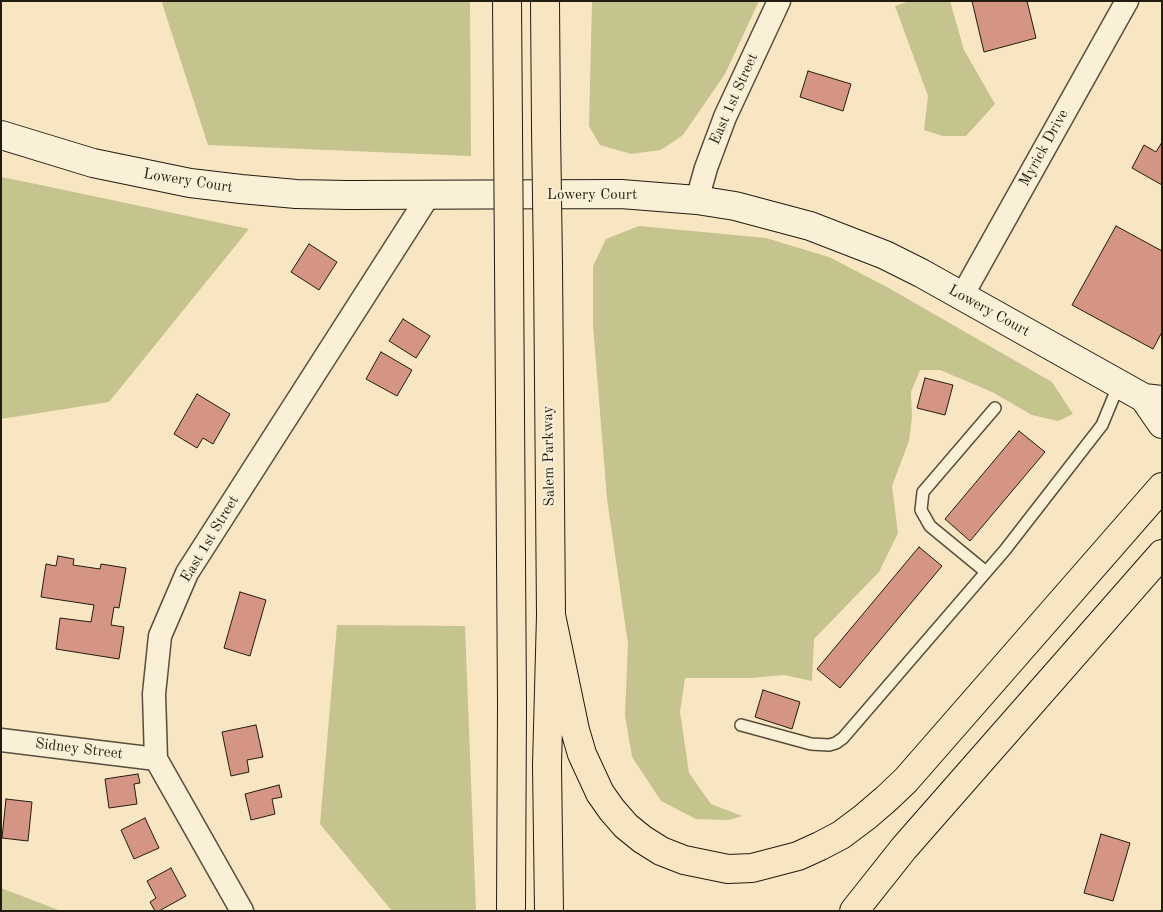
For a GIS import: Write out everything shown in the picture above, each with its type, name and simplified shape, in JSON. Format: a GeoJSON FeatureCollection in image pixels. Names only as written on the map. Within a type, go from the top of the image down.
{"type":"FeatureCollection","features":[{"type":"Feature","properties":{"kind":"highway"},"geometry":{"type":"LineString","coordinates":[[507,1],[512,695],[511,911]]}},
{"type":"Feature","properties":{"kind":"highway","name":"Salem Parkway"},"geometry":{"type":"LineString","coordinates":[[545,1],[551,616],[547,765],[549,911]]}},
{"type":"Feature","properties":{"kind":"highway"},"geometry":{"type":"LineString","coordinates":[[551,616],[575,730],[582,754],[600,793],[612,810],[626,826],[642,839],[661,851],[684,860],[728,869],[760,866],[798,856],[841,835],[865,818],[886,799],[906,780],[1162,487]]}},
{"type":"Feature","properties":{"kind":"highway"},"geometry":{"type":"LineString","coordinates":[[854,911],[904,848],[1162,554]]}},
{"type":"Feature","properties":{"kind":"main road","name":"Lowery Court"},"geometry":{"type":"LineString","coordinates":[[1,135],[93,163],[190,183],[296,194],[621,194],[697,200],[773,215],[849,240],[886,255],[1119,384],[1153,399],[1162,424]]}},
{"type":"Feature","properties":{"kind":"street","name":"East 1st Street"},"geometry":{"type":"LineString","coordinates":[[697,200],[706,168],[725,117],[779,1]]}},
{"type":"Feature","properties":{"kind":"street","name":"Myrick Drive"},"geometry":{"type":"LineString","coordinates":[[962,296],[1127,1]]}},
{"type":"Feature","properties":{"kind":"street","name":"East 1st Street"},"geometry":{"type":"LineString","coordinates":[[242,911],[156,759],[154,694],[160,636],[187,573],[429,195]]}},
{"type":"Feature","properties":{"kind":"street","name":"Sidney Street"},"geometry":{"type":"LineString","coordinates":[[1,740],[156,759]]}},
{"type":"Feature","properties":{"kind":"lane"},"geometry":{"type":"LineString","coordinates":[[741,725],[811,744],[829,746],[843,738],[986,572],[1102,426],[1119,384]]}},
{"type":"Feature","properties":{"kind":"lane"},"geometry":{"type":"LineString","coordinates":[[986,572],[930,526],[921,510],[923,492],[995,408]]}},
{"type":"Feature","properties":{"kind":"shaded area"},"geometry":{"type":"Polygon","coordinates":[[[163,1],[470,1],[471,156],[208,145],[162,3],[163,1]]]}},
{"type":"Feature","properties":{"kind":"shaded area"},"geometry":{"type":"Polygon","coordinates":[[[592,1],[759,1],[725,74],[683,135],[661,150],[631,154],[600,145],[589,126],[592,1]]]}},
{"type":"Feature","properties":{"kind":"shaded area"},"geometry":{"type":"Polygon","coordinates":[[[910,1],[950,1],[964,50],[995,104],[966,136],[943,136],[924,130],[928,96],[895,6],[910,1]]]}},
{"type":"Feature","properties":{"kind":"shaded area"},"geometry":{"type":"Polygon","coordinates":[[[1,177],[249,229],[109,402],[1,419],[1,177]]]}},
{"type":"Feature","properties":{"kind":"shaded area"},"geometry":{"type":"Polygon","coordinates":[[[639,226],[766,238],[829,257],[887,287],[1052,382],[1073,414],[1058,421],[1032,415],[992,392],[940,370],[920,370],[911,392],[912,417],[909,441],[892,486],[898,533],[879,572],[814,639],[812,681],[784,675],[752,678],[685,678],[680,712],[689,773],[711,804],[742,816],[728,820],[696,819],[661,801],[632,757],[625,715],[628,644],[607,499],[593,325],[593,266],[606,239],[639,226]]]}},
{"type":"Feature","properties":{"kind":"shaded area"},"geometry":{"type":"Polygon","coordinates":[[[337,625],[465,626],[476,911],[392,911],[320,824],[337,625]]]}},
{"type":"Feature","properties":{"kind":"shaded area"},"geometry":{"type":"Polygon","coordinates":[[[1,888],[61,911],[1,911],[1,888]]]}},
{"type":"Feature","properties":{"kind":"building"},"geometry":{"type":"Polygon","coordinates":[[[972,1],[1027,1],[1036,38],[984,52],[972,1]]]}},
{"type":"Feature","properties":{"kind":"building"},"geometry":{"type":"Polygon","coordinates":[[[808,71],[851,84],[843,111],[800,97],[808,71]]]}},
{"type":"Feature","properties":{"kind":"building"},"geometry":{"type":"Polygon","coordinates":[[[1162,142],[1162,185],[1132,168],[1144,145],[1156,152],[1162,142]]]}},
{"type":"Feature","properties":{"kind":"building"},"geometry":{"type":"Polygon","coordinates":[[[1116,226],[1162,251],[1162,332],[1153,349],[1072,305],[1116,226]]]}},
{"type":"Feature","properties":{"kind":"building"},"geometry":{"type":"Polygon","coordinates":[[[309,244],[337,262],[319,290],[291,272],[309,244]]]}},
{"type":"Feature","properties":{"kind":"building"},"geometry":{"type":"Polygon","coordinates":[[[403,319],[430,336],[416,358],[389,341],[403,319]]]}},
{"type":"Feature","properties":{"kind":"building"},"geometry":{"type":"Polygon","coordinates":[[[381,352],[412,370],[397,396],[366,379],[381,352]]]}},
{"type":"Feature","properties":{"kind":"building"},"geometry":{"type":"Polygon","coordinates":[[[925,378],[953,385],[945,415],[917,408],[925,378]]]}},
{"type":"Feature","properties":{"kind":"building"},"geometry":{"type":"Polygon","coordinates":[[[197,394],[230,414],[213,444],[203,438],[197,448],[174,434],[197,394]]]}},
{"type":"Feature","properties":{"kind":"building"},"geometry":{"type":"Polygon","coordinates":[[[1019,431],[1045,452],[970,541],[945,519],[1019,431]]]}},
{"type":"Feature","properties":{"kind":"building"},"geometry":{"type":"Polygon","coordinates":[[[919,547],[942,566],[840,688],[817,669],[919,547]]]}},
{"type":"Feature","properties":{"kind":"building"},"geometry":{"type":"Polygon","coordinates":[[[58,556],[74,559],[73,565],[100,569],[101,564],[126,568],[119,608],[114,607],[111,625],[124,627],[119,659],[56,649],[60,618],[91,622],[94,605],[41,597],[46,564],[56,566],[58,556]]]}},
{"type":"Feature","properties":{"kind":"building"},"geometry":{"type":"Polygon","coordinates":[[[240,592],[266,600],[250,656],[224,648],[240,592]]]}},
{"type":"Feature","properties":{"kind":"building"},"geometry":{"type":"Polygon","coordinates":[[[763,690],[800,702],[792,729],[755,717],[763,690]]]}},
{"type":"Feature","properties":{"kind":"building"},"geometry":{"type":"Polygon","coordinates":[[[256,725],[263,757],[247,760],[249,772],[231,776],[222,732],[256,725]]]}},
{"type":"Feature","properties":{"kind":"building"},"geometry":{"type":"Polygon","coordinates":[[[138,774],[140,783],[134,784],[137,804],[109,808],[105,779],[138,774]]]}},
{"type":"Feature","properties":{"kind":"building"},"geometry":{"type":"Polygon","coordinates":[[[279,785],[282,797],[272,799],[275,814],[251,820],[245,794],[279,785]]]}},
{"type":"Feature","properties":{"kind":"building"},"geometry":{"type":"Polygon","coordinates":[[[6,799],[32,802],[28,841],[2,838],[6,799]]]}},
{"type":"Feature","properties":{"kind":"building"},"geometry":{"type":"Polygon","coordinates":[[[145,818],[159,848],[134,859],[121,830],[145,818]]]}},
{"type":"Feature","properties":{"kind":"building"},"geometry":{"type":"Polygon","coordinates":[[[1101,834],[1130,843],[1113,901],[1084,893],[1101,834]]]}},
{"type":"Feature","properties":{"kind":"building"},"geometry":{"type":"Polygon","coordinates":[[[171,868],[186,896],[159,911],[155,911],[150,902],[156,898],[147,881],[171,868]]]}}]}
